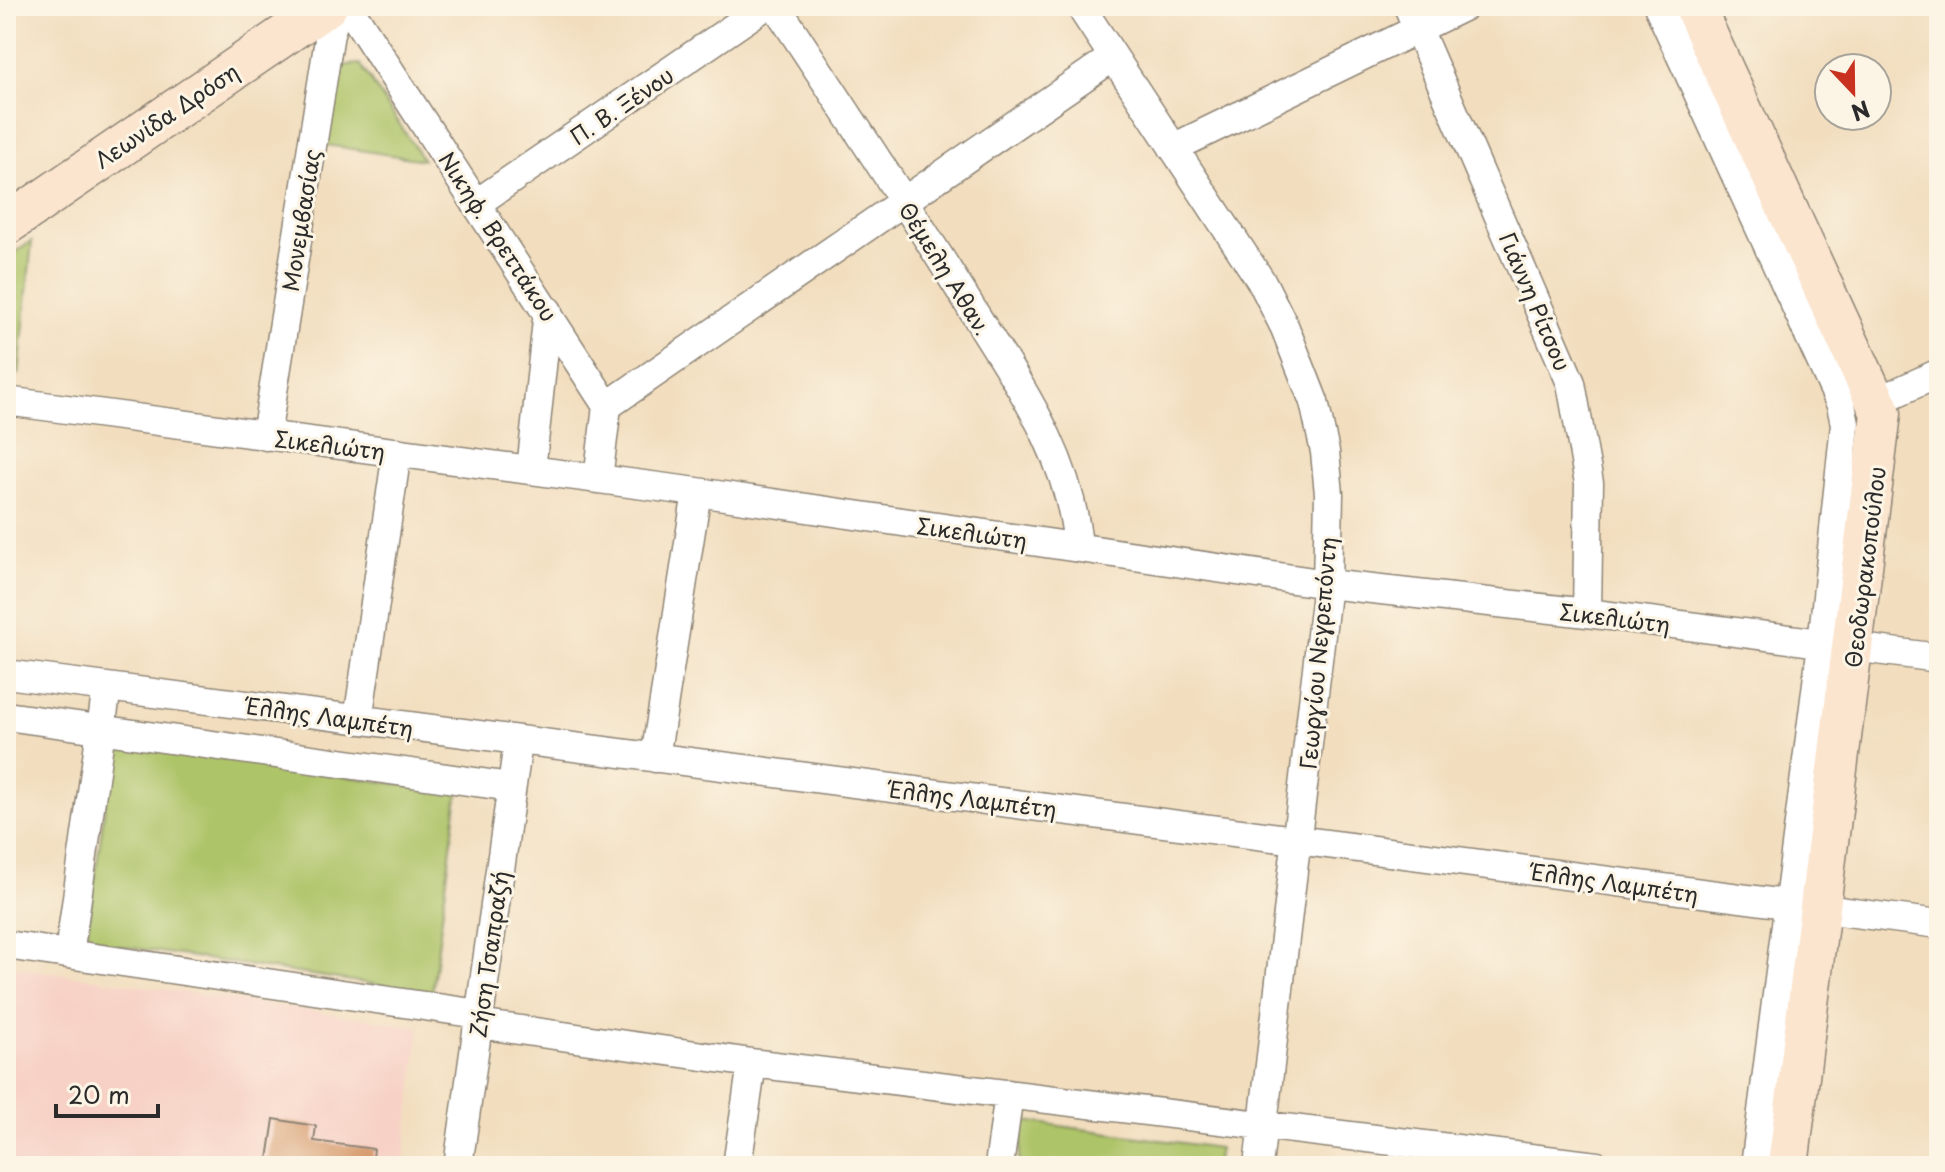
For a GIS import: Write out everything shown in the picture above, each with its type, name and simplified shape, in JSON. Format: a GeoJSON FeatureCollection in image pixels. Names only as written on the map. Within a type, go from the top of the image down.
{"type":"FeatureCollection","features":[{"type":"Feature","properties":{"kind":"street","name":"Λεωνίδα Δρόση"},"geometry":{"type":"LineString","coordinates":[[6,225],[327,6]]}},
{"type":"Feature","properties":{"kind":"street","name":"Μονεμβασίας"},"geometry":{"type":"LineString","coordinates":[[266,436],[330,33],[339,6]]}},
{"type":"Feature","properties":{"kind":"street","name":"Νικηφ. Βρεττάκου"},"geometry":{"type":"LineString","coordinates":[[348,6],[607,406]]}},
{"type":"Feature","properties":{"kind":"street","name":"Π. Β. Ξένου"},"geometry":{"type":"LineString","coordinates":[[477,203],[765,6]]}},
{"type":"Feature","properties":{"kind":"street","name":"Θέμελη Αθαν."},"geometry":{"type":"LineString","coordinates":[[776,6],[906,202],[1051,442],[1069,489],[1078,547]]}},
{"type":"Feature","properties":{"kind":"street","name":"Γεωργίου Νεγρεπόντη"},"geometry":{"type":"LineString","coordinates":[[1080,6],[1263,284],[1306,379],[1320,429],[1328,475],[1327,584],[1258,1166]]}},
{"type":"Feature","properties":{"kind":"street"},"geometry":{"type":"LineString","coordinates":[[1173,148],[1413,17],[1465,6]]}},
{"type":"Feature","properties":{"kind":"street"},"geometry":{"type":"LineString","coordinates":[[1658,6],[1843,415],[1845,440],[1838,646]]}},
{"type":"Feature","properties":{"kind":"street","name":"Θεοδωρακοπούλου"},"geometry":{"type":"LineString","coordinates":[[1694,6],[1878,401],[1882,423],[1838,646],[1803,906],[1788,1166]]}},
{"type":"Feature","properties":{"kind":"street","name":"Γιάννη Ρίτσου"},"geometry":{"type":"LineString","coordinates":[[1413,17],[1571,383],[1589,483],[1587,613]]}},
{"type":"Feature","properties":{"kind":"street"},"geometry":{"type":"LineString","coordinates":[[598,479],[607,406],[1113,57]]}},
{"type":"Feature","properties":{"kind":"street"},"geometry":{"type":"LineString","coordinates":[[531,470],[548,311]]}},
{"type":"Feature","properties":{"kind":"street"},"geometry":{"type":"LineString","coordinates":[[1878,401],[1939,373]]}},
{"type":"Feature","properties":{"kind":"street","name":"Σικελιώτη"},"geometry":{"type":"LineString","coordinates":[[6,401],[697,492],[1327,584],[1587,613],[1939,658]]}},
{"type":"Feature","properties":{"kind":"street"},"geometry":{"type":"LineString","coordinates":[[358,720],[397,452]]}},
{"type":"Feature","properties":{"kind":"street"},"geometry":{"type":"LineString","coordinates":[[655,758],[697,492]]}},
{"type":"Feature","properties":{"kind":"street","name":"Έλλης Λαμπέτη"},"geometry":{"type":"LineString","coordinates":[[6,674],[518,743],[655,758],[1939,924]]}},
{"type":"Feature","properties":{"kind":"street"},"geometry":{"type":"LineString","coordinates":[[69,954],[107,687]]}},
{"type":"Feature","properties":{"kind":"street"},"geometry":{"type":"LineString","coordinates":[[6,716],[511,787]]}},
{"type":"Feature","properties":{"kind":"street","name":"Ζήση Τσαπραζή"},"geometry":{"type":"LineString","coordinates":[[458,1166],[518,743]]}},
{"type":"Feature","properties":{"kind":"street"},"geometry":{"type":"LineString","coordinates":[[1755,1166],[1803,906]]}},
{"type":"Feature","properties":{"kind":"street"},"geometry":{"type":"LineString","coordinates":[[6,945],[752,1063],[1263,1124],[1523,1161],[1597,1166]]}},
{"type":"Feature","properties":{"kind":"street"},"geometry":{"type":"LineString","coordinates":[[737,1166],[752,1063]]}},
{"type":"Feature","properties":{"kind":"street"},"geometry":{"type":"LineString","coordinates":[[999,1166],[1009,1094]]}},
{"type":"Feature","properties":{"kind":"shaded area"},"geometry":{"type":"Polygon","coordinates":[[[6,966],[420,1027],[403,1166],[6,1166],[6,966]]]}},
{"type":"Feature","properties":{"kind":"green space"},"geometry":{"type":"Polygon","coordinates":[[[360,64],[423,160],[326,145],[339,66],[360,64]]]}},
{"type":"Feature","properties":{"kind":"green space"},"geometry":{"type":"Polygon","coordinates":[[[32,241],[19,374],[6,372],[6,259],[32,241]]]}},
{"type":"Feature","properties":{"kind":"green space"},"geometry":{"type":"Polygon","coordinates":[[[114,742],[458,793],[432,993],[86,941],[114,742]]]}},
{"type":"Feature","properties":{"kind":"green space"},"geometry":{"type":"Polygon","coordinates":[[[1024,1121],[1219,1148],[1216,1166],[1018,1166],[1024,1121]]]}},
{"type":"Feature","properties":{"kind":"building"},"geometry":{"type":"Polygon","coordinates":[[[274,1119],[316,1126],[314,1141],[374,1149],[372,1166],[267,1166],[274,1119]]]}}]}
